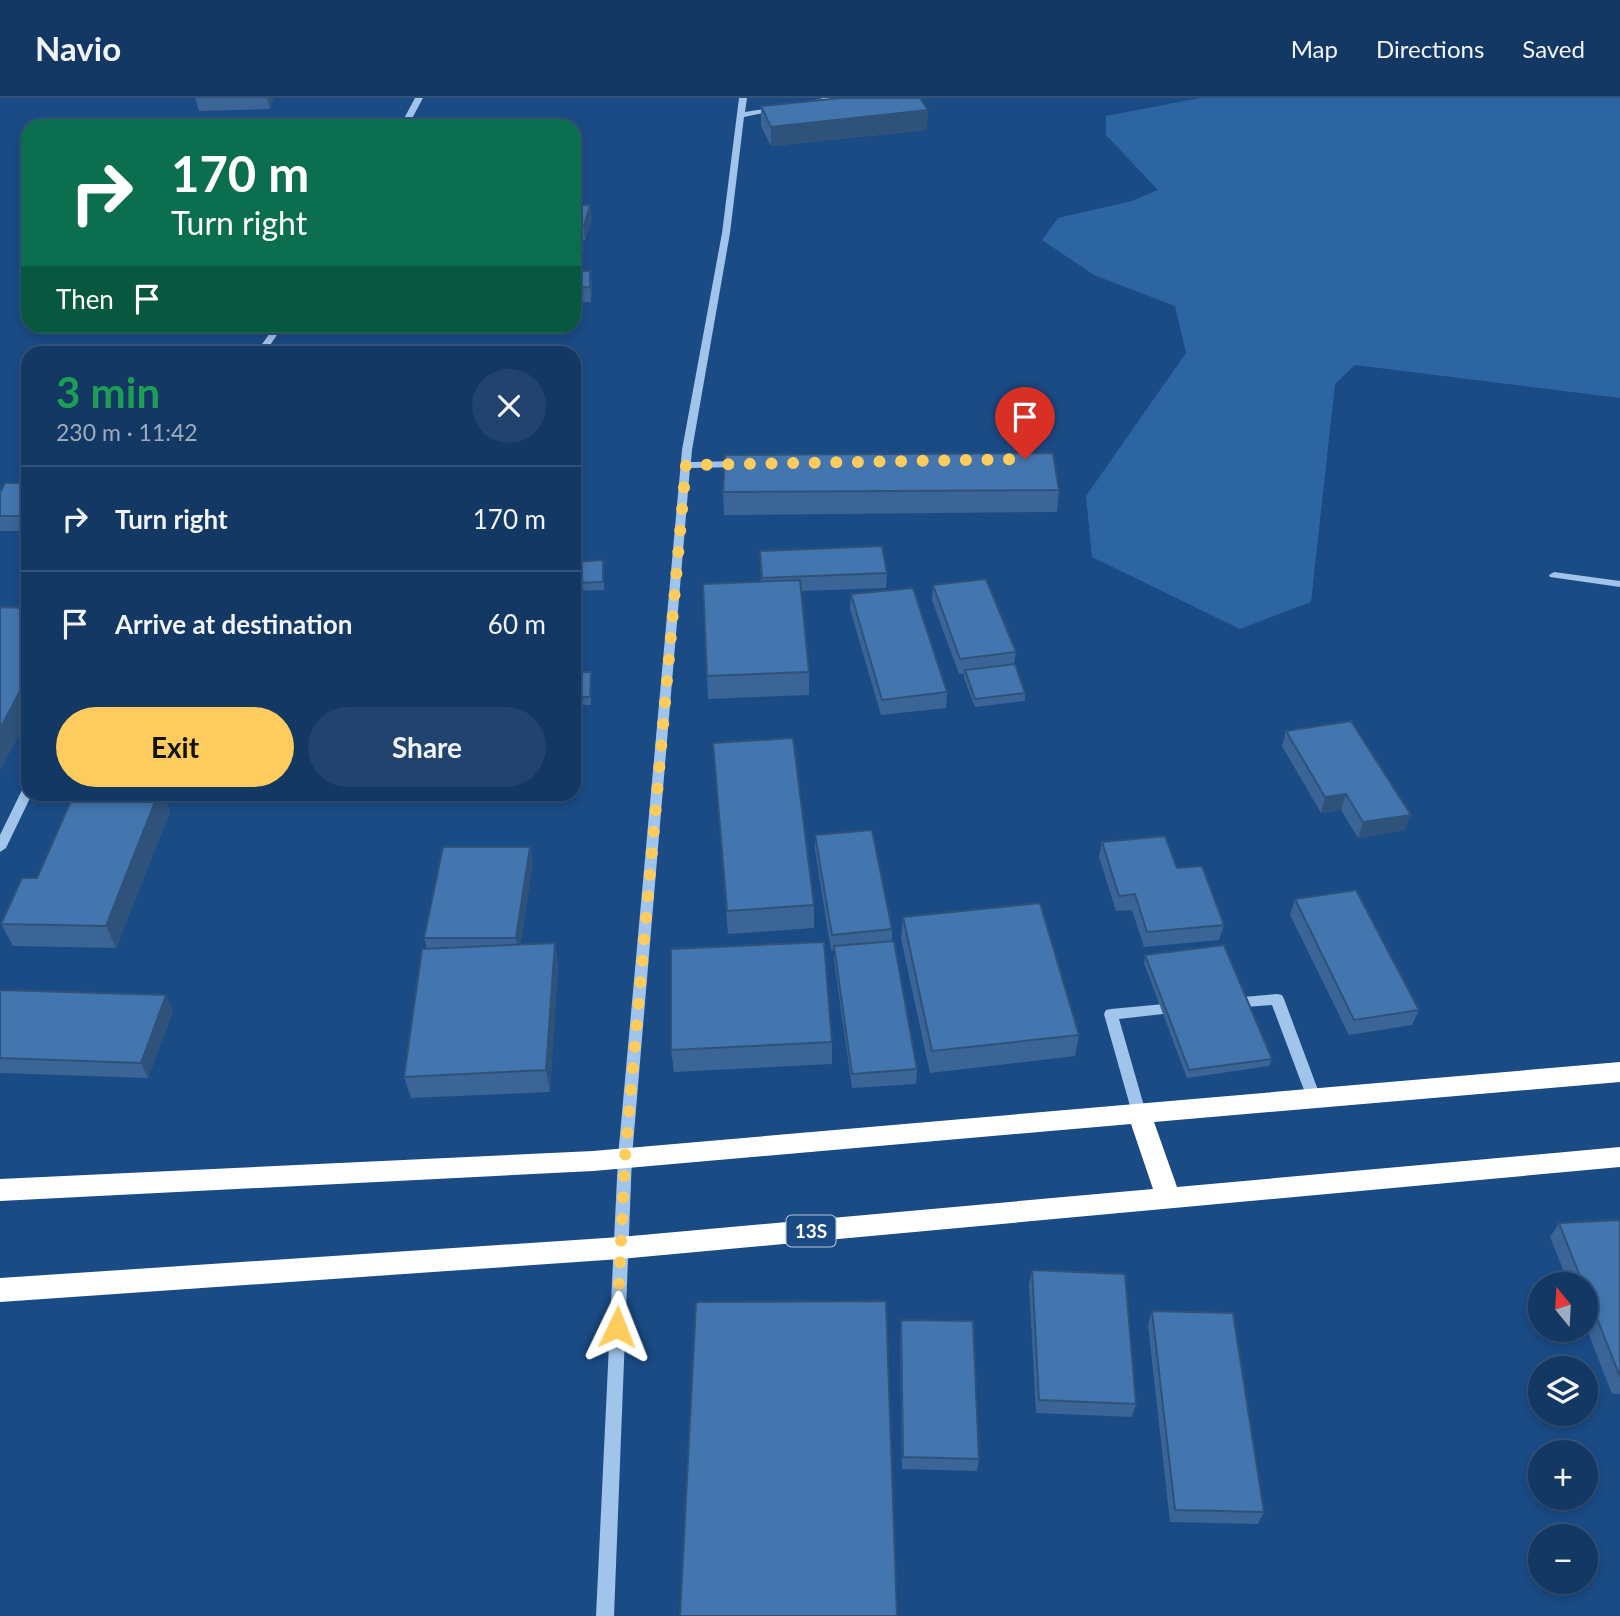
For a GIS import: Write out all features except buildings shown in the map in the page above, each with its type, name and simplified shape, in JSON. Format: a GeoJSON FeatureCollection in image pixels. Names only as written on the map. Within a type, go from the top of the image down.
{"type":"FeatureCollection","features":[{"type":"Feature","properties":{"kind":"highway"},"geometry":{"type":"LineString","coordinates":[[0,1190],[593,1161],[1620,1072]]}},
{"type":"Feature","properties":{"kind":"highway"},"geometry":{"type":"LineString","coordinates":[[1139,1114],[1169,1200]]}},
{"type":"Feature","properties":{"kind":"highway","name":"13S"},"geometry":{"type":"LineString","coordinates":[[0,1290],[620,1248],[1620,1157]]}},
{"type":"Feature","properties":{"kind":"street"},"geometry":{"type":"LineString","coordinates":[[408,119],[419,98]]}},
{"type":"Feature","properties":{"kind":"street"},"geometry":{"type":"LineString","coordinates":[[605,1616],[625,1157],[686,465],[726,233],[743,115],[743,98]]}},
{"type":"Feature","properties":{"kind":"street"},"geometry":{"type":"LineString","coordinates":[[795,105],[834,98]]}},
{"type":"Feature","properties":{"kind":"street"},"geometry":{"type":"LineString","coordinates":[[743,115],[782,108]]}},
{"type":"Feature","properties":{"kind":"street"},"geometry":{"type":"LineString","coordinates":[[686,465],[754,464]]}},
{"type":"Feature","properties":{"kind":"street"},"geometry":{"type":"LineString","coordinates":[[0,848],[23,801]]}},
{"type":"Feature","properties":{"kind":"street"},"geometry":{"type":"LineString","coordinates":[[1222,1004],[1278,999],[1314,1098]]}},
{"type":"Feature","properties":{"kind":"street"},"geometry":{"type":"LineString","coordinates":[[1139,1114],[1111,1014],[1194,1006]]}},
{"type":"Feature","properties":{"kind":"lane"},"geometry":{"type":"LineString","coordinates":[[1554,575],[1620,584]]}},
{"type":"Feature","properties":{"kind":"shaded area"},"geometry":{"type":"Polygon","coordinates":[[[1200,98],[1620,98],[1620,398],[1355,365],[1335,384],[1311,602],[1240,629],[1092,557],[1086,496],[1186,353],[1175,306],[1094,275],[1042,240],[1058,218],[1132,201],[1158,190],[1106,135],[1106,116],[1200,98]]]}},
{"type":"Feature","properties":{"kind":"route"},"geometry":{"type":"LineString","coordinates":[[617,1327],[625,1157],[686,465],[1025,459]]}}]}
